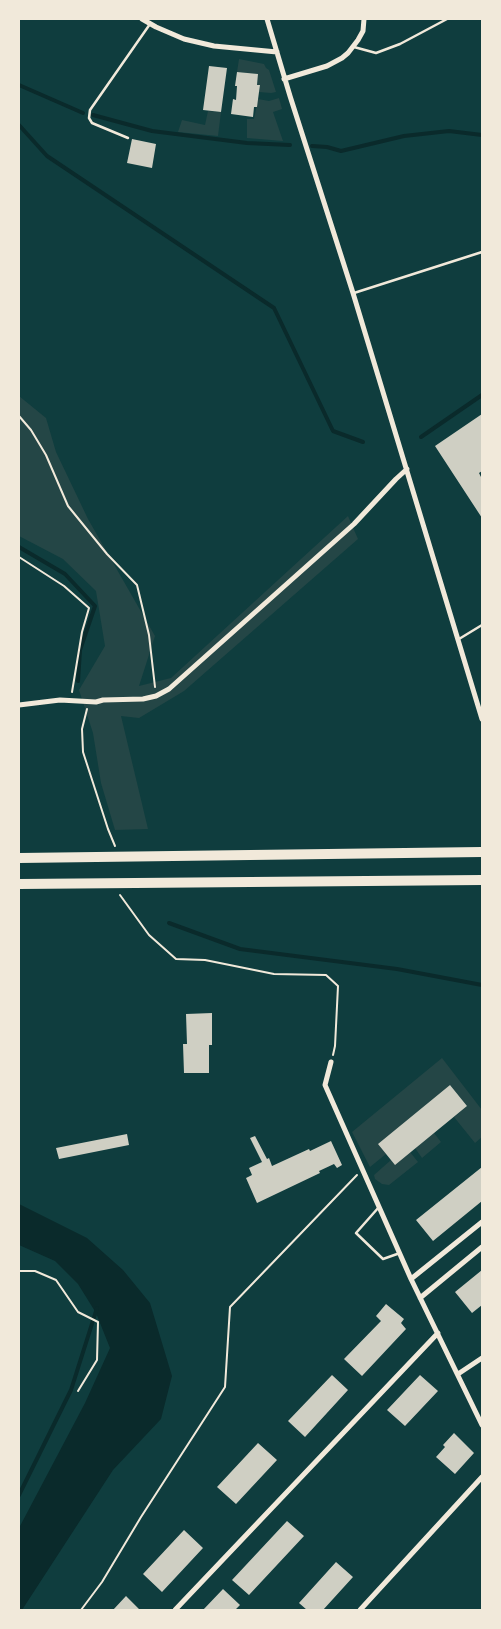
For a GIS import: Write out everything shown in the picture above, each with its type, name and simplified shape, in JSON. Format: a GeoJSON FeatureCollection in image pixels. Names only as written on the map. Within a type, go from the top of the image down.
{"type":"FeatureCollection","features":[{"type":"Feature","properties":{"kind":"highway"},"geometry":{"type":"LineString","coordinates":[[19,858],[482,852]]}},
{"type":"Feature","properties":{"kind":"highway"},"geometry":{"type":"LineString","coordinates":[[19,884],[482,880]]}},
{"type":"Feature","properties":{"kind":"street"},"geometry":{"type":"LineString","coordinates":[[142,19],[184,40],[214,46],[277,52]]}},
{"type":"Feature","properties":{"kind":"street"},"geometry":{"type":"LineString","coordinates":[[267,19],[284,79],[407,469],[482,719]]}},
{"type":"Feature","properties":{"kind":"street"},"geometry":{"type":"LineString","coordinates":[[284,79],[335,62],[348,53],[354,47],[362,31],[364,19]]}},
{"type":"Feature","properties":{"kind":"street"},"geometry":{"type":"LineString","coordinates":[[19,705],[60,700],[89,702],[142,699],[156,696],[169,689],[354,524],[407,469]]}},
{"type":"Feature","properties":{"kind":"street"},"geometry":{"type":"LineString","coordinates":[[331,1062],[325,1085],[364,1168],[411,1279],[482,1425]]}},
{"type":"Feature","properties":{"kind":"street"},"geometry":{"type":"LineString","coordinates":[[411,1279],[482,1222]]}},
{"type":"Feature","properties":{"kind":"street"},"geometry":{"type":"LineString","coordinates":[[420,1298],[482,1247]]}},
{"type":"Feature","properties":{"kind":"street"},"geometry":{"type":"LineString","coordinates":[[174,1610],[438,1333]]}},
{"type":"Feature","properties":{"kind":"street"},"geometry":{"type":"LineString","coordinates":[[458,1374],[482,1358]]}},
{"type":"Feature","properties":{"kind":"street"},"geometry":{"type":"LineString","coordinates":[[360,1610],[482,1477]]}},
{"type":"Feature","properties":{"kind":"lane"},"geometry":{"type":"LineString","coordinates":[[354,47],[376,53],[400,44],[447,19]]}},
{"type":"Feature","properties":{"kind":"lane"},"geometry":{"type":"LineString","coordinates":[[128,138],[92,122],[89,118],[90,110],[150,24]]}},
{"type":"Feature","properties":{"kind":"lane"},"geometry":{"type":"LineString","coordinates":[[353,294],[482,252]]}},
{"type":"Feature","properties":{"kind":"lane"},"geometry":{"type":"LineString","coordinates":[[457,640],[482,625]]}},
{"type":"Feature","properties":{"kind":"lane"},"geometry":{"type":"LineString","coordinates":[[380,1206],[356,1233],[383,1259],[400,1253]]}},
{"type":"Feature","properties":{"kind":"path"},"geometry":{"type":"LineString","coordinates":[[19,416],[31,430],[46,455],[68,506],[137,585],[149,635],[156,696]]}},
{"type":"Feature","properties":{"kind":"path"},"geometry":{"type":"LineString","coordinates":[[19,557],[64,586],[89,608],[82,632],[72,689],[72,701]]}},
{"type":"Feature","properties":{"kind":"path"},"geometry":{"type":"LineString","coordinates":[[89,702],[82,729],[83,752],[116,849]]}},
{"type":"Feature","properties":{"kind":"path"},"geometry":{"type":"LineString","coordinates":[[119,893],[149,934],[176,959],[206,960],[274,974],[326,975],[338,986],[335,1046],[331,1062]]}},
{"type":"Feature","properties":{"kind":"path"},"geometry":{"type":"LineString","coordinates":[[81,1610],[102,1582],[141,1517],[225,1387],[230,1307],[364,1168]]}},
{"type":"Feature","properties":{"kind":"path"},"geometry":{"type":"LineString","coordinates":[[19,1271],[34,1271],[56,1280],[78,1312],[98,1322],[97,1360],[78,1391]]}},
{"type":"Feature","properties":{"kind":"shaded area"},"geometry":{"type":"Polygon","coordinates":[[[239,59],[264,64],[269,70],[276,92],[259,92],[260,85],[257,85],[258,74],[237,72],[239,59]]]}},
{"type":"Feature","properties":{"kind":"shaded area"},"geometry":{"type":"Polygon","coordinates":[[[279,98],[282,109],[273,112],[283,141],[247,138],[247,119],[254,119],[258,99],[269,101],[279,98]]]}},
{"type":"Feature","properties":{"kind":"shaded area"},"geometry":{"type":"Polygon","coordinates":[[[208,111],[221,112],[218,136],[178,132],[182,120],[205,125],[208,111]]]}},
{"type":"Feature","properties":{"kind":"shaded area"},"geometry":{"type":"Polygon","coordinates":[[[19,396],[46,418],[56,452],[88,519],[155,636],[139,686],[171,678],[348,516],[358,539],[184,691],[139,718],[121,716],[148,829],[115,830],[101,783],[93,733],[79,690],[105,646],[96,591],[63,559],[19,536],[19,396]]]}},
{"type":"Feature","properties":{"kind":"shaded area"},"geometry":{"type":"Polygon","coordinates":[[[442,1058],[482,1110],[482,1137],[475,1143],[454,1117],[467,1106],[450,1085],[386,1154],[370,1167],[352,1132],[442,1058]]]}},
{"type":"Feature","properties":{"kind":"shaded area"},"geometry":{"type":"Polygon","coordinates":[[[434,1133],[441,1142],[422,1158],[415,1148],[434,1133]]]}},
{"type":"Feature","properties":{"kind":"shaded area"},"geometry":{"type":"Polygon","coordinates":[[[410,1152],[418,1162],[389,1185],[382,1184],[375,1179],[374,1175],[391,1160],[410,1152]]]}},
{"type":"Feature","properties":{"kind":"shaded area"},"geometry":{"type":"Polygon","coordinates":[[[19,1204],[87,1238],[123,1270],[150,1303],[172,1376],[161,1419],[113,1470],[22,1610],[19,1610],[19,1528],[85,1403],[110,1348],[96,1313],[78,1284],[55,1261],[19,1245],[19,1204]]]}},
{"type":"Feature","properties":{"kind":"building"},"geometry":{"type":"Polygon","coordinates":[[[209,66],[227,68],[221,112],[203,110],[209,66]]]}},
{"type":"Feature","properties":{"kind":"building"},"geometry":{"type":"Polygon","coordinates":[[[237,72],[258,74],[257,85],[260,85],[257,107],[254,107],[253,117],[231,114],[233,99],[236,100],[237,72]]]}},
{"type":"Feature","properties":{"kind":"building"},"geometry":{"type":"Polygon","coordinates":[[[132,139],[156,144],[152,168],[127,163],[132,139]]]}},
{"type":"Feature","properties":{"kind":"building"},"geometry":{"type":"Polygon","coordinates":[[[482,414],[482,471],[479,473],[482,479],[482,518],[435,446],[482,414]]]}},
{"type":"Feature","properties":{"kind":"building"},"geometry":{"type":"Polygon","coordinates":[[[212,1013],[212,1045],[209,1045],[209,1073],[184,1073],[183,1044],[187,1044],[186,1014],[212,1013]]]}},
{"type":"Feature","properties":{"kind":"building"},"geometry":{"type":"Polygon","coordinates":[[[450,1085],[467,1106],[395,1165],[378,1144],[450,1085]]]}},
{"type":"Feature","properties":{"kind":"building"},"geometry":{"type":"Polygon","coordinates":[[[127,1134],[129,1145],[59,1159],[56,1148],[127,1134]]]}},
{"type":"Feature","properties":{"kind":"building"},"geometry":{"type":"Polygon","coordinates":[[[255,1136],[272,1166],[331,1141],[342,1165],[337,1168],[334,1164],[319,1171],[320,1173],[257,1203],[246,1178],[252,1175],[249,1168],[262,1162],[250,1138],[255,1136]]]}},
{"type":"Feature","properties":{"kind":"building"},"geometry":{"type":"Polygon","coordinates":[[[482,1167],[482,1201],[433,1241],[416,1220],[482,1167]]]}},
{"type":"Feature","properties":{"kind":"building"},"geometry":{"type":"Polygon","coordinates":[[[482,1270],[482,1305],[472,1313],[455,1292],[482,1270]]]}},
{"type":"Feature","properties":{"kind":"building"},"geometry":{"type":"Polygon","coordinates":[[[386,1304],[404,1319],[401,1323],[406,1329],[362,1376],[344,1359],[381,1321],[376,1316],[386,1304]]]}},
{"type":"Feature","properties":{"kind":"building"},"geometry":{"type":"Polygon","coordinates":[[[332,1375],[348,1390],[305,1437],[288,1421],[332,1375]]]}},
{"type":"Feature","properties":{"kind":"building"},"geometry":{"type":"Polygon","coordinates":[[[420,1375],[438,1391],[405,1426],[387,1410],[420,1375]]]}},
{"type":"Feature","properties":{"kind":"building"},"geometry":{"type":"Polygon","coordinates":[[[454,1433],[474,1453],[455,1474],[436,1457],[445,1447],[443,1445],[454,1433]]]}},
{"type":"Feature","properties":{"kind":"building"},"geometry":{"type":"Polygon","coordinates":[[[258,1443],[277,1460],[236,1504],[217,1487],[258,1443]]]}},
{"type":"Feature","properties":{"kind":"building"},"geometry":{"type":"Polygon","coordinates":[[[287,1521],[304,1536],[249,1595],[232,1580],[287,1521]]]}},
{"type":"Feature","properties":{"kind":"building"},"geometry":{"type":"Polygon","coordinates":[[[184,1530],[203,1548],[162,1592],[143,1574],[184,1530]]]}},
{"type":"Feature","properties":{"kind":"building"},"geometry":{"type":"Polygon","coordinates":[[[336,1562],[353,1577],[323,1610],[307,1610],[299,1603],[336,1562]]]}},
{"type":"Feature","properties":{"kind":"building"},"geometry":{"type":"Polygon","coordinates":[[[223,1589],[240,1605],[235,1610],[203,1610],[223,1589]]]}},
{"type":"Feature","properties":{"kind":"building"},"geometry":{"type":"Polygon","coordinates":[[[126,1596],[140,1610],[113,1610],[126,1596]]]}},
{"type":"Feature","properties":{"kind":"waterway"},"geometry":{"type":"LineString","coordinates":[[19,85],[83,113]]}},
{"type":"Feature","properties":{"kind":"waterway"},"geometry":{"type":"LineString","coordinates":[[93,115],[152,131],[247,143],[290,145]]}},
{"type":"Feature","properties":{"kind":"waterway"},"geometry":{"type":"LineString","coordinates":[[19,125],[47,156],[274,308],[333,431],[363,442]]}},
{"type":"Feature","properties":{"kind":"waterway"},"geometry":{"type":"LineString","coordinates":[[312,146],[327,147],[341,151],[404,136],[449,131],[482,135]]}},
{"type":"Feature","properties":{"kind":"waterway"},"geometry":{"type":"LineString","coordinates":[[421,437],[482,395]]}},
{"type":"Feature","properties":{"kind":"waterway"},"geometry":{"type":"LineString","coordinates":[[19,547],[65,574],[95,606],[80,650],[78,681]]}},
{"type":"Feature","properties":{"kind":"waterway"},"geometry":{"type":"LineString","coordinates":[[169,923],[240,949],[397,969],[482,985]]}},
{"type":"Feature","properties":{"kind":"waterway"},"geometry":{"type":"LineString","coordinates":[[19,1495],[71,1390],[97,1308]]}}]}
